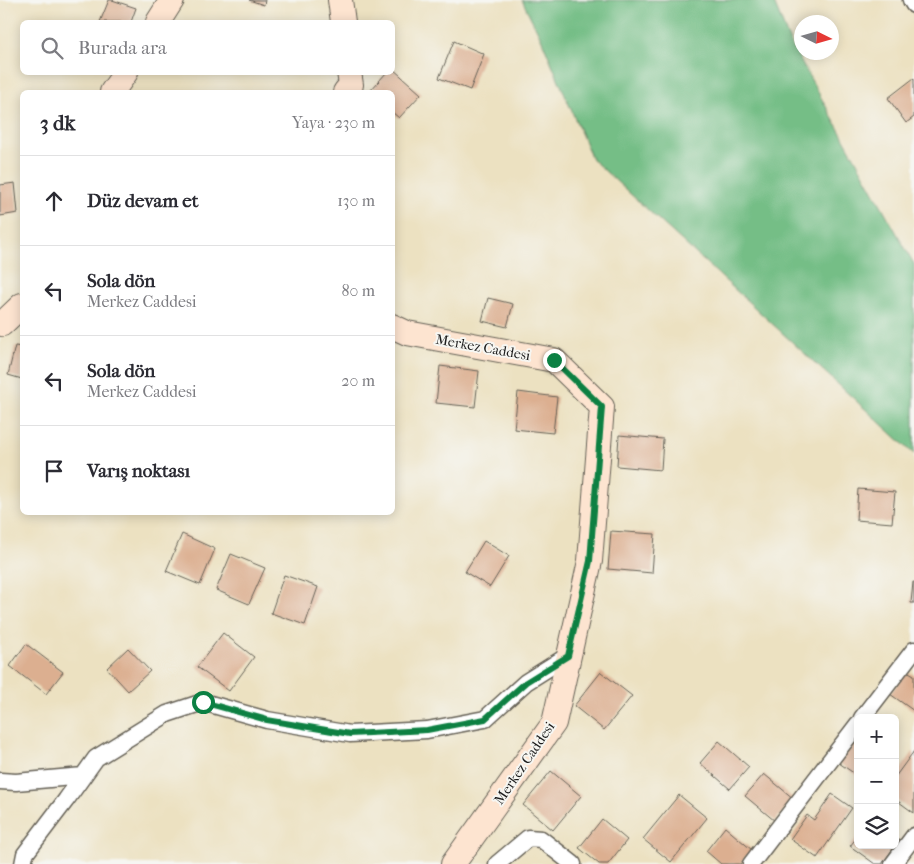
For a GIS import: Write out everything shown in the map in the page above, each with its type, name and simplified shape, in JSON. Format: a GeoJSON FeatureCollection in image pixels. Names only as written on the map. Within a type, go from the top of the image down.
{"type":"FeatureCollection","features":[{"type":"Feature","properties":{"kind":"street"},"geometry":{"type":"LineString","coordinates":[[159,20],[172,0]]}},
{"type":"Feature","properties":{"kind":"street"},"geometry":{"type":"LineString","coordinates":[[340,0],[343,20]]}},
{"type":"Feature","properties":{"kind":"street"},"geometry":{"type":"LineString","coordinates":[[911,0],[914,5]]}},
{"type":"Feature","properties":{"kind":"street"},"geometry":{"type":"LineString","coordinates":[[113,90],[124,75]]}},
{"type":"Feature","properties":{"kind":"street"},"geometry":{"type":"LineString","coordinates":[[346,90],[350,85],[349,75]]}},
{"type":"Feature","properties":{"kind":"street"},"geometry":{"type":"LineString","coordinates":[[0,323],[2,324],[20,307]]}},
{"type":"Feature","properties":{"kind":"street","name":"Merkez Caddesi"},"geometry":{"type":"LineString","coordinates":[[395,328],[407,334],[554,360],[602,407],[590,561],[554,723],[453,864]]}},
{"type":"Feature","properties":{"kind":"street"},"geometry":{"type":"LineString","coordinates":[[865,714],[914,650]]}},
{"type":"Feature","properties":{"kind":"street"},"geometry":{"type":"LineString","coordinates":[[23,864],[25,854],[96,758],[167,714],[203,702],[267,720],[350,734],[427,730],[485,719],[526,682],[568,656]]}},
{"type":"Feature","properties":{"kind":"street"},"geometry":{"type":"LineString","coordinates":[[751,864],[854,729]]}},
{"type":"Feature","properties":{"kind":"street"},"geometry":{"type":"LineString","coordinates":[[0,781],[16,782],[83,776]]}},
{"type":"Feature","properties":{"kind":"street"},"geometry":{"type":"LineString","coordinates":[[893,864],[914,836]]}},
{"type":"Feature","properties":{"kind":"street"},"geometry":{"type":"LineString","coordinates":[[498,864],[528,838],[541,839],[573,864]]}},
{"type":"Feature","properties":{"kind":"green space"},"geometry":{"type":"Polygon","coordinates":[[[522,0],[773,0],[794,49],[794,60],[800,60],[914,264],[914,454],[592,159],[541,38],[522,0]]]}},
{"type":"Feature","properties":{"kind":"building"},"geometry":{"type":"Polygon","coordinates":[[[109,0],[136,8],[132,20],[101,20],[109,0]]]}},
{"type":"Feature","properties":{"kind":"building"},"geometry":{"type":"Polygon","coordinates":[[[249,0],[265,0],[264,5],[249,0]]]}},
{"type":"Feature","properties":{"kind":"building"},"geometry":{"type":"Polygon","coordinates":[[[454,41],[484,54],[470,90],[439,78],[454,41]]]}},
{"type":"Feature","properties":{"kind":"building"},"geometry":{"type":"Polygon","coordinates":[[[395,71],[421,94],[399,118],[395,115],[395,90],[371,90],[384,75],[395,75],[395,71]]]}},
{"type":"Feature","properties":{"kind":"building"},"geometry":{"type":"Polygon","coordinates":[[[914,78],[914,117],[906,123],[888,98],[914,78]]]}},
{"type":"Feature","properties":{"kind":"building"},"geometry":{"type":"Polygon","coordinates":[[[15,183],[18,213],[0,216],[0,185],[15,183]]]}},
{"type":"Feature","properties":{"kind":"building"},"geometry":{"type":"Polygon","coordinates":[[[488,298],[513,304],[507,327],[482,321],[488,298]]]}},
{"type":"Feature","properties":{"kind":"building"},"geometry":{"type":"Polygon","coordinates":[[[15,346],[20,347],[20,378],[8,375],[15,346]]]}},
{"type":"Feature","properties":{"kind":"building"},"geometry":{"type":"Polygon","coordinates":[[[440,366],[479,371],[475,407],[436,403],[440,366]]]}},
{"type":"Feature","properties":{"kind":"building"},"geometry":{"type":"Polygon","coordinates":[[[518,392],[557,397],[553,433],[514,429],[518,392]]]}},
{"type":"Feature","properties":{"kind":"building"},"geometry":{"type":"Polygon","coordinates":[[[619,435],[663,439],[661,470],[617,466],[619,435]]]}},
{"type":"Feature","properties":{"kind":"building"},"geometry":{"type":"Polygon","coordinates":[[[858,489],[895,492],[892,523],[856,520],[858,489]]]}},
{"type":"Feature","properties":{"kind":"building"},"geometry":{"type":"Polygon","coordinates":[[[611,531],[655,534],[652,573],[608,569],[611,531]]]}},
{"type":"Feature","properties":{"kind":"building"},"geometry":{"type":"Polygon","coordinates":[[[182,534],[215,549],[200,585],[166,571],[182,534]]]}},
{"type":"Feature","properties":{"kind":"building"},"geometry":{"type":"Polygon","coordinates":[[[484,541],[509,556],[490,587],[465,572],[484,541]]]}},
{"type":"Feature","properties":{"kind":"building"},"geometry":{"type":"Polygon","coordinates":[[[231,554],[265,568],[249,604],[216,590],[231,554]]]}},
{"type":"Feature","properties":{"kind":"building"},"geometry":{"type":"Polygon","coordinates":[[[284,575],[318,587],[305,625],[271,613],[284,575]]]}},
{"type":"Feature","properties":{"kind":"building"},"geometry":{"type":"Polygon","coordinates":[[[913,582],[914,603],[911,603],[913,582]]]}},
{"type":"Feature","properties":{"kind":"building"},"geometry":{"type":"Polygon","coordinates":[[[223,633],[254,657],[229,691],[197,667],[223,633]]]}},
{"type":"Feature","properties":{"kind":"building"},"geometry":{"type":"Polygon","coordinates":[[[26,644],[63,672],[46,694],[10,666],[26,644]]]}},
{"type":"Feature","properties":{"kind":"building"},"geometry":{"type":"Polygon","coordinates":[[[128,648],[150,671],[128,691],[107,668],[128,648]]]}},
{"type":"Feature","properties":{"kind":"building"},"geometry":{"type":"Polygon","coordinates":[[[907,671],[914,675],[914,711],[890,694],[907,671]]]}},
{"type":"Feature","properties":{"kind":"building"},"geometry":{"type":"Polygon","coordinates":[[[601,672],[632,696],[604,730],[574,706],[601,672]]]}},
{"type":"Feature","properties":{"kind":"building"},"geometry":{"type":"Polygon","coordinates":[[[719,741],[749,767],[730,789],[700,763],[719,741]]]}},
{"type":"Feature","properties":{"kind":"building"},"geometry":{"type":"Polygon","coordinates":[[[854,742],[854,773],[839,763],[854,742]]]}},
{"type":"Feature","properties":{"kind":"building"},"geometry":{"type":"Polygon","coordinates":[[[914,751],[914,813],[899,802],[899,772],[914,751]]]}},
{"type":"Feature","properties":{"kind":"building"},"geometry":{"type":"Polygon","coordinates":[[[551,771],[581,796],[553,830],[523,805],[551,771]]]}},
{"type":"Feature","properties":{"kind":"building"},"geometry":{"type":"Polygon","coordinates":[[[764,774],[794,799],[775,821],[745,796],[764,774]]]}},
{"type":"Feature","properties":{"kind":"building"},"geometry":{"type":"Polygon","coordinates":[[[832,794],[852,808],[817,858],[790,839],[807,815],[814,820],[832,794]]]}},
{"type":"Feature","properties":{"kind":"building"},"geometry":{"type":"Polygon","coordinates":[[[679,795],[707,818],[671,862],[643,839],[679,795]]]}},
{"type":"Feature","properties":{"kind":"building"},"geometry":{"type":"Polygon","coordinates":[[[602,819],[627,840],[608,864],[599,864],[579,848],[602,819]]]}},
{"type":"Feature","properties":{"kind":"building"},"geometry":{"type":"Polygon","coordinates":[[[725,827],[752,850],[740,864],[721,864],[706,851],[725,827]]]}},
{"type":"Feature","properties":{"kind":"building"},"geometry":{"type":"Polygon","coordinates":[[[854,841],[854,849],[850,846],[854,841]]]}},
{"type":"Feature","properties":{"kind":"building"},"geometry":{"type":"Polygon","coordinates":[[[854,849],[893,849],[882,864],[875,864],[854,849]]]}},
{"type":"Feature","properties":{"kind":"route"},"geometry":{"type":"LineString","coordinates":[[203,702],[267,720],[350,734],[427,730],[485,719],[526,682],[568,656],[590,561],[602,407],[554,360]]}}]}
